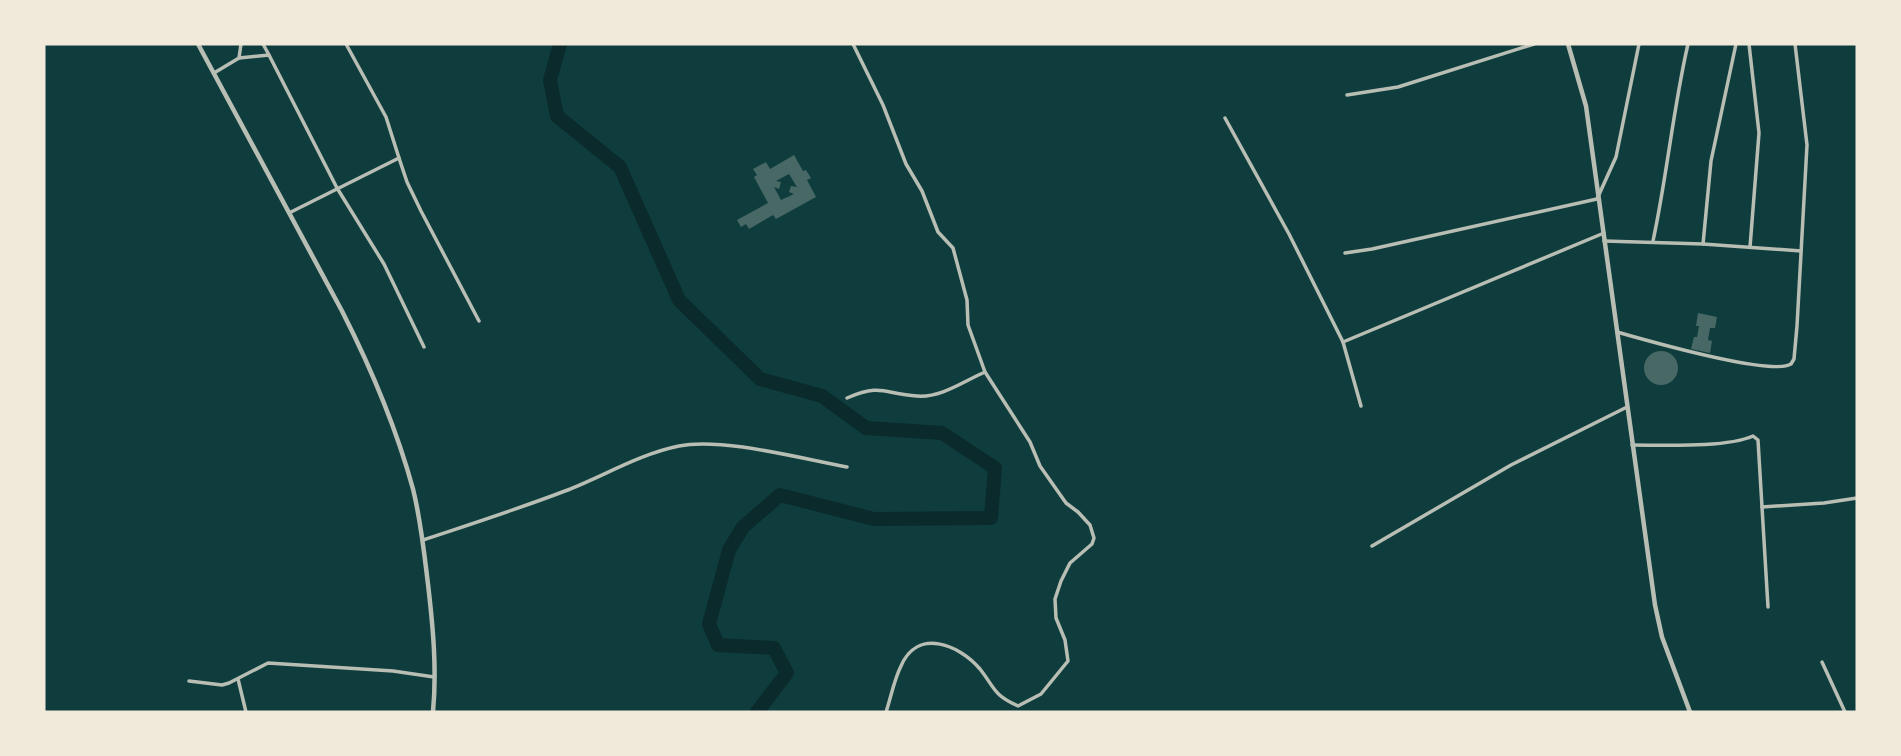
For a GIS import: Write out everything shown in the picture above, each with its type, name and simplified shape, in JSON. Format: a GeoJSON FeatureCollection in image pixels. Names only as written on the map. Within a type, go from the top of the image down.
{"type":"FeatureCollection","features":[{"type":"Feature","properties":{"kind":"street"},"geometry":{"type":"LineString","coordinates":[[198,44],[342,310],[375,379],[413,490],[423,540],[433,622],[436,677],[433,712]]}},
{"type":"Feature","properties":{"kind":"street"},"geometry":{"type":"LineString","coordinates":[[239,58],[241,44]]}},
{"type":"Feature","properties":{"kind":"street"},"geometry":{"type":"LineString","coordinates":[[263,44],[337,188],[384,264],[424,347]]}},
{"type":"Feature","properties":{"kind":"street"},"geometry":{"type":"LineString","coordinates":[[346,44],[386,117],[416,201],[479,321]]}},
{"type":"Feature","properties":{"kind":"street"},"geometry":{"type":"LineString","coordinates":[[853,44],[883,105],[906,164],[922,191],[938,232],[953,248],[967,300],[968,325],[985,372],[1030,442],[1040,466],[1066,503],[1090,525],[1094,537],[1092,544],[1070,563],[1061,581],[1055,599],[1056,618],[1065,639],[1068,661],[1041,694],[1018,706],[1002,699],[979,669],[949,645],[937,642],[914,647],[901,665],[886,712]]}},
{"type":"Feature","properties":{"kind":"street"},"geometry":{"type":"LineString","coordinates":[[1347,95],[1398,87],[1534,44]]}},
{"type":"Feature","properties":{"kind":"street"},"geometry":{"type":"LineString","coordinates":[[1568,44],[1586,106],[1650,576],[1662,637],[1690,712]]}},
{"type":"Feature","properties":{"kind":"street"},"geometry":{"type":"LineString","coordinates":[[1597,199],[1616,157],[1639,44]]}},
{"type":"Feature","properties":{"kind":"street"},"geometry":{"type":"LineString","coordinates":[[1653,241],[1664,192],[1667,153],[1688,44]]}},
{"type":"Feature","properties":{"kind":"street"},"geometry":{"type":"LineString","coordinates":[[1703,244],[1711,161],[1736,44]]}},
{"type":"Feature","properties":{"kind":"street"},"geometry":{"type":"LineString","coordinates":[[1749,44],[1759,133],[1750,247]]}},
{"type":"Feature","properties":{"kind":"street"},"geometry":{"type":"LineString","coordinates":[[1617,332],[1683,350],[1752,364],[1787,366],[1794,359],[1807,145],[1795,44]]}},
{"type":"Feature","properties":{"kind":"street"},"geometry":{"type":"LineString","coordinates":[[214,73],[239,58],[269,55]]}},
{"type":"Feature","properties":{"kind":"street"},"geometry":{"type":"LineString","coordinates":[[1225,118],[1289,234],[1343,342],[1361,406]]}},
{"type":"Feature","properties":{"kind":"street"},"geometry":{"type":"LineString","coordinates":[[289,213],[399,158]]}},
{"type":"Feature","properties":{"kind":"street"},"geometry":{"type":"LineString","coordinates":[[1345,253],[1597,199]]}},
{"type":"Feature","properties":{"kind":"street"},"geometry":{"type":"LineString","coordinates":[[1343,342],[1604,233]]}},
{"type":"Feature","properties":{"kind":"street"},"geometry":{"type":"LineString","coordinates":[[1604,241],[1653,241],[1801,251]]}},
{"type":"Feature","properties":{"kind":"street"},"geometry":{"type":"LineString","coordinates":[[846,398],[863,391],[883,389],[918,396],[930,395],[944,392],[985,372]]}},
{"type":"Feature","properties":{"kind":"street"},"geometry":{"type":"LineString","coordinates":[[1372,546],[1511,465],[1627,407]]}},
{"type":"Feature","properties":{"kind":"street"},"geometry":{"type":"LineString","coordinates":[[1632,445],[1708,444],[1743,440],[1753,436],[1758,440],[1768,607]]}},
{"type":"Feature","properties":{"kind":"street"},"geometry":{"type":"LineString","coordinates":[[423,540],[565,491],[680,445],[716,445],[755,450],[847,467]]}},
{"type":"Feature","properties":{"kind":"street"},"geometry":{"type":"LineString","coordinates":[[1762,507],[1857,498]]}},
{"type":"Feature","properties":{"kind":"street"},"geometry":{"type":"LineString","coordinates":[[1822,662],[1845,712]]}},
{"type":"Feature","properties":{"kind":"street"},"geometry":{"type":"LineString","coordinates":[[189,681],[222,685],[268,663],[393,671],[436,677]]}},
{"type":"Feature","properties":{"kind":"street"},"geometry":{"type":"LineString","coordinates":[[238,679],[246,712]]}},
{"type":"Feature","properties":{"kind":"building"},"geometry":{"type":"Polygon","coordinates":[[[794,155],[803,171],[806,170],[811,178],[807,180],[816,197],[776,219],[773,215],[749,229],[746,224],[741,227],[737,220],[768,203],[754,177],[757,175],[753,169],[766,162],[770,169],[794,155]],[[789,174],[776,181],[781,182],[779,189],[774,187],[781,200],[794,194],[789,192],[791,186],[797,187],[789,174]]]}},
{"type":"Feature","properties":{"kind":"building"},"geometry":{"type":"Polygon","coordinates":[[[1698,313],[1717,317],[1715,328],[1710,328],[1710,353],[1691,349],[1694,337],[1697,337],[1698,313]]]}},
{"type":"Feature","properties":{"kind":"building"},"geometry":{"type":"Polygon","coordinates":[[[1661,351],[1673,356],[1678,368],[1673,380],[1661,385],[1649,380],[1644,368],[1649,356],[1661,351]]]}},
{"type":"Feature","properties":{"kind":"waterway"},"geometry":{"type":"LineString","coordinates":[[560,44],[550,80],[557,116],[620,167],[679,300],[760,379],[822,396],[866,428],[942,433],[995,468],[991,518],[874,519],[780,495],[743,527],[729,550],[709,624],[718,645],[774,648],[787,673],[757,712]]}}]}
